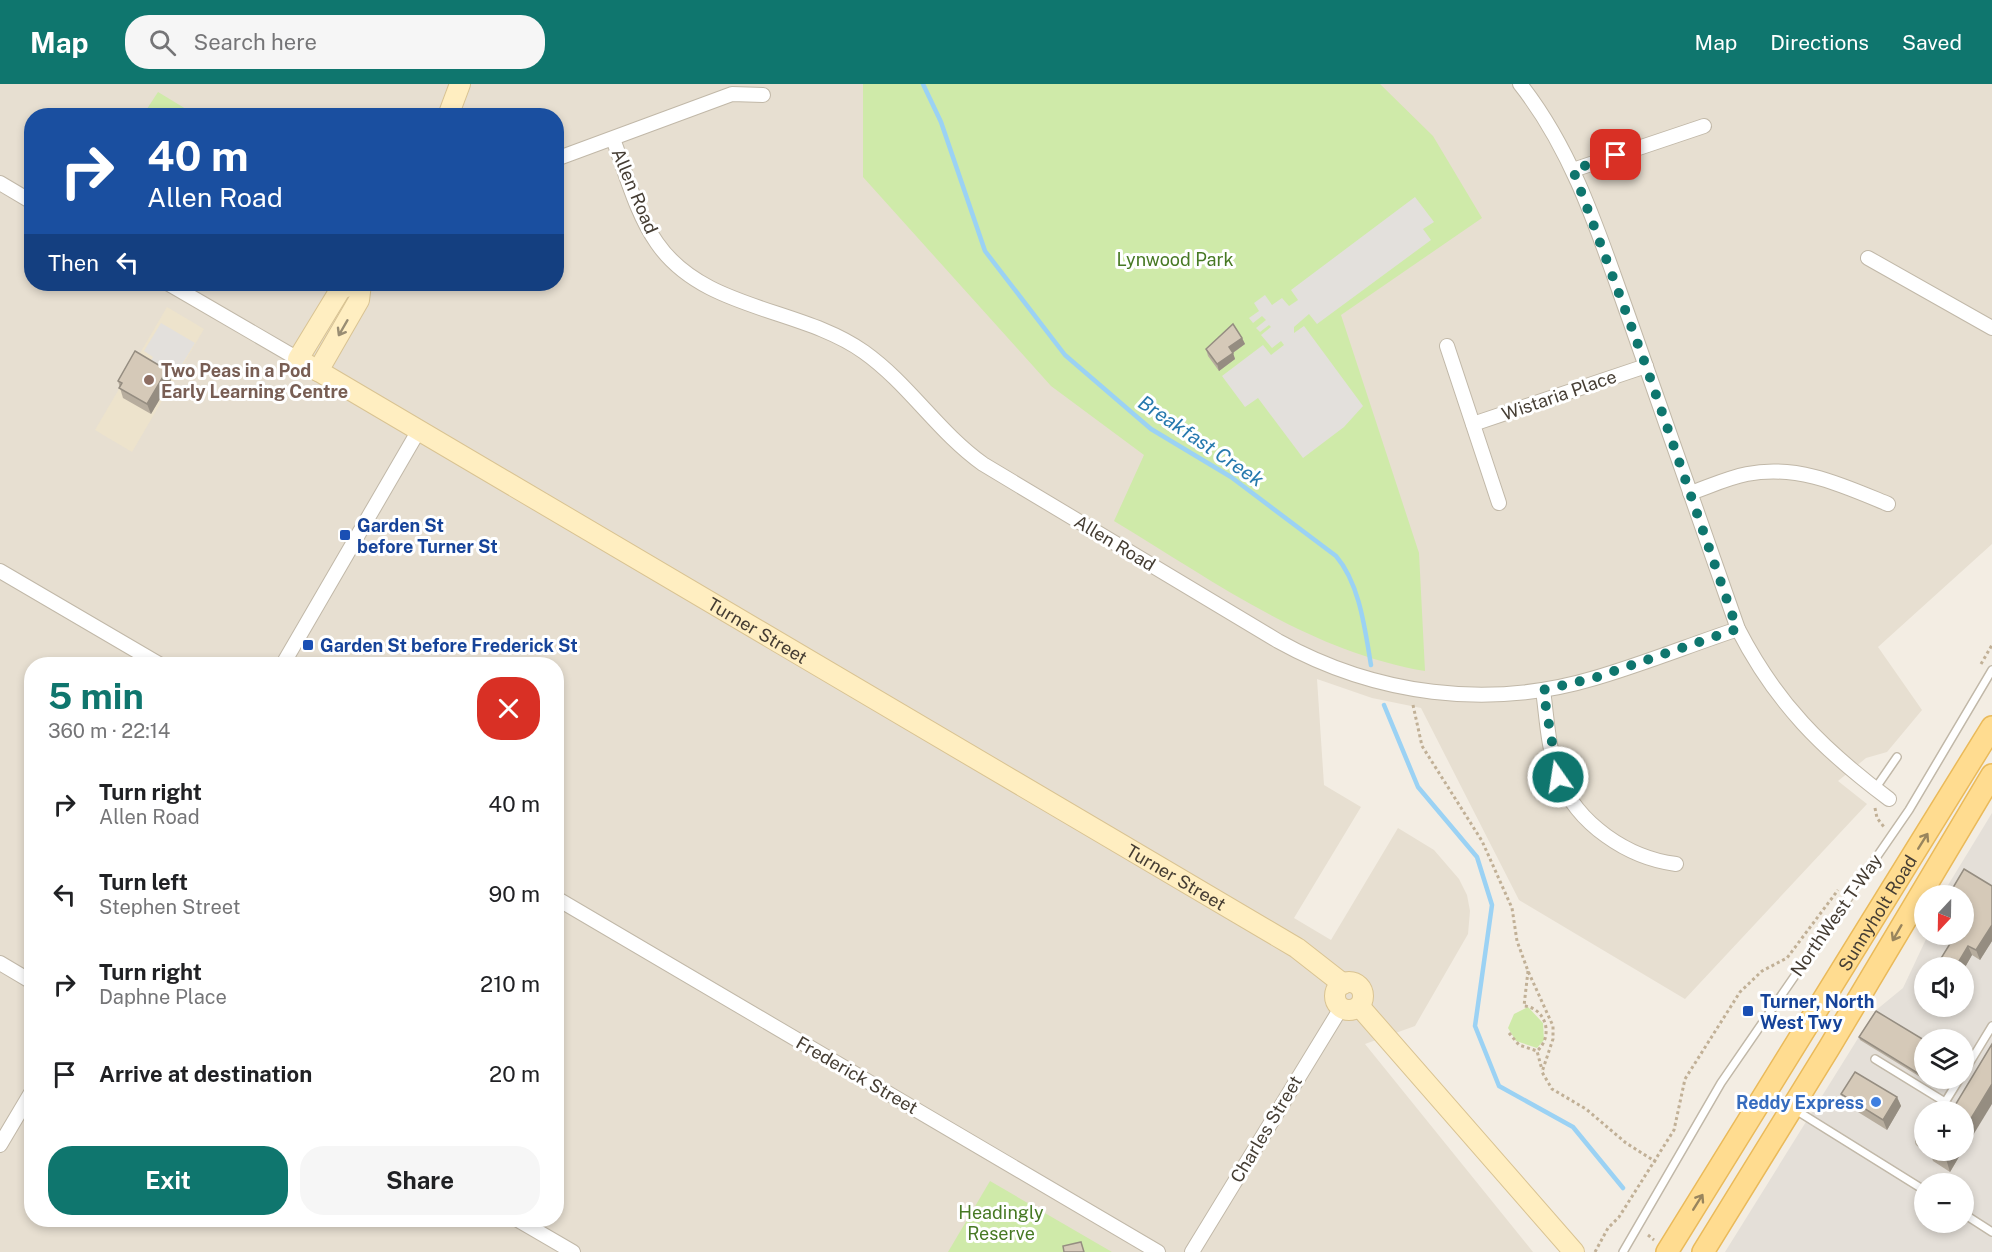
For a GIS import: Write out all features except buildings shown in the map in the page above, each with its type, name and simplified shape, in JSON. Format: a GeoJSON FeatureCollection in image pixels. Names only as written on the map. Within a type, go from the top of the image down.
{"type":"FeatureCollection","features":[{"type":"Feature","properties":{"kind":"main road","name":"Sunnyholt Road"},"geometry":{"type":"LineString","coordinates":[[1667,1252],[1992,727]]}},
{"type":"Feature","properties":{"kind":"main road","name":"Sunnyholt Road"},"geometry":{"type":"LineString","coordinates":[[1703,1252],[1992,775]]}},
{"type":"Feature","properties":{"kind":"street"},"geometry":{"type":"LineString","coordinates":[[451,108],[460,84]]}},
{"type":"Feature","properties":{"kind":"street"},"geometry":{"type":"LineString","coordinates":[[1520,84],[1538,107],[1573,170],[1646,366],[1737,629],[1759,669],[1793,715],[1834,757],[1889,799]]}},
{"type":"Feature","properties":{"kind":"street"},"geometry":{"type":"LineString","coordinates":[[564,156],[732,94],[763,95]]}},
{"type":"Feature","properties":{"kind":"street"},"geometry":{"type":"LineString","coordinates":[[1573,170],[1704,126]]}},
{"type":"Feature","properties":{"kind":"street","name":"Allen Road"},"geometry":{"type":"LineString","coordinates":[[613,139],[652,234],[664,253],[685,272],[708,287],[831,332],[851,343],[883,366],[941,430],[968,453],[1278,641],[1339,670],[1407,688],[1465,695],[1543,690],[1594,678],[1737,629]]}},
{"type":"Feature","properties":{"kind":"street"},"geometry":{"type":"LineString","coordinates":[[0,183],[24,197]]}},
{"type":"Feature","properties":{"kind":"street"},"geometry":{"type":"LineString","coordinates":[[1868,258],[1992,328]]}},
{"type":"Feature","properties":{"kind":"street","name":"Turner Street"},"geometry":{"type":"LineString","coordinates":[[181,291],[1297,948],[1343,984],[1335,995],[1350,1007]]}},
{"type":"Feature","properties":{"kind":"street"},"geometry":{"type":"LineString","coordinates":[[298,359],[339,291]]}},
{"type":"Feature","properties":{"kind":"street"},"geometry":{"type":"LineString","coordinates":[[318,371],[358,300],[360,291]]}},
{"type":"Feature","properties":{"kind":"street"},"geometry":{"type":"LineString","coordinates":[[1447,346],[1499,503]]}},
{"type":"Feature","properties":{"kind":"street","name":"Wistaria Place"},"geometry":{"type":"LineString","coordinates":[[1473,424],[1646,366]]}},
{"type":"Feature","properties":{"kind":"street"},"geometry":{"type":"LineString","coordinates":[[287,657],[419,430]]}},
{"type":"Feature","properties":{"kind":"street"},"geometry":{"type":"LineString","coordinates":[[1690,493],[1744,474],[1788,471],[1816,476],[1888,504]]}},
{"type":"Feature","properties":{"kind":"street"},"geometry":{"type":"LineString","coordinates":[[0,571],[147,657]]}},
{"type":"Feature","properties":{"kind":"street"},"geometry":{"type":"LineString","coordinates":[[1543,690],[1553,759],[1558,777],[1572,802],[1606,835],[1638,855],[1657,862],[1676,864]]}},
{"type":"Feature","properties":{"kind":"street","name":"Frederick Street"},"geometry":{"type":"LineString","coordinates":[[564,903],[1158,1252]]}},
{"type":"Feature","properties":{"kind":"street"},"geometry":{"type":"LineString","coordinates":[[0,963],[24,977]]}},
{"type":"Feature","properties":{"kind":"street"},"geometry":{"type":"LineString","coordinates":[[1350,1007],[1574,1252]]}},
{"type":"Feature","properties":{"kind":"street","name":"Charles Street"},"geometry":{"type":"LineString","coordinates":[[1192,1252],[1350,1007]]}},
{"type":"Feature","properties":{"kind":"street"},"geometry":{"type":"LineString","coordinates":[[0,1145],[24,1104]]}},
{"type":"Feature","properties":{"kind":"street"},"geometry":{"type":"LineString","coordinates":[[530,1227],[573,1252]]}},
{"type":"Feature","properties":{"kind":"lane","name":"NorthWest T-Way"},"geometry":{"type":"LineString","coordinates":[[1623,1252],[1720,1083],[1909,810],[1992,670]]}},
{"type":"Feature","properties":{"kind":"lane"},"geometry":{"type":"LineString","coordinates":[[1875,789],[1897,757]]}},
{"type":"Feature","properties":{"kind":"lane"},"geometry":{"type":"LineString","coordinates":[[1974,1056],[1992,1026]]}},
{"type":"Feature","properties":{"kind":"lane"},"geometry":{"type":"LineString","coordinates":[[1875,1059],[1943,1101]]}},
{"type":"Feature","properties":{"kind":"lane"},"geometry":{"type":"LineString","coordinates":[[1792,1108],[1914,1184]]}},
{"type":"Feature","properties":{"kind":"lane"},"geometry":{"type":"LineString","coordinates":[[1974,1220],[1992,1232]]}},
{"type":"Feature","properties":{"kind":"path"},"geometry":{"type":"LineString","coordinates":[[1980,666],[1992,645]]}},
{"type":"Feature","properties":{"kind":"path"},"geometry":{"type":"LineString","coordinates":[[1413,705],[1422,746],[1482,841],[1512,908],[1517,941],[1553,1026],[1553,1039],[1542,1072]]}},
{"type":"Feature","properties":{"kind":"path"},"geometry":{"type":"LineString","coordinates":[[1880,834],[1890,817]]}},
{"type":"Feature","properties":{"kind":"path"},"geometry":{"type":"LineString","coordinates":[[1595,1252],[1608,1228],[1619,1217],[1656,1162],[1674,1130],[1684,1079],[1740,992],[1762,971],[1787,958],[1843,884]]}},
{"type":"Feature","properties":{"kind":"path"},"geometry":{"type":"LineString","coordinates":[[1528,971],[1524,1006],[1533,1007],[1541,1013],[1547,1033],[1543,1045],[1537,1051]]}},
{"type":"Feature","properties":{"kind":"path"},"geometry":{"type":"LineString","coordinates":[[1509,1033],[1519,1045],[1537,1051]]}},
{"type":"Feature","properties":{"kind":"path"},"geometry":{"type":"LineString","coordinates":[[1537,1051],[1542,1072],[1551,1089],[1587,1109],[1619,1137],[1656,1162]]}},
{"type":"Feature","properties":{"kind":"shaded area"},"geometry":{"type":"Polygon","coordinates":[[[0,84],[1992,84],[1992,544],[1878,647],[1922,710],[1887,752],[1866,758],[1838,781],[1867,804],[1685,999],[1519,900],[1421,708],[1372,698],[1317,679],[1324,785],[1361,807],[1294,918],[1331,940],[1398,828],[1434,850],[1459,879],[1467,895],[1470,911],[1468,934],[1415,1026],[1365,1044],[1533,1252],[0,1252],[0,84]]]}},
{"type":"Feature","properties":{"kind":"shaded area"},"geometry":{"type":"Polygon","coordinates":[[[1415,197],[1434,222],[1423,229],[1431,240],[1317,324],[1309,314],[1294,327],[1294,333],[1304,326],[1363,406],[1344,427],[1303,458],[1258,398],[1245,407],[1222,376],[1263,345],[1271,355],[1284,345],[1281,341],[1272,348],[1261,335],[1271,327],[1269,325],[1260,332],[1256,328],[1266,320],[1262,316],[1253,323],[1249,318],[1259,311],[1254,303],[1265,295],[1272,305],[1282,298],[1289,306],[1298,300],[1291,290],[1415,197]]]}},
{"type":"Feature","properties":{"kind":"shaded area","name":"Two Peas in a Pod Early Learning Centre"},"geometry":{"type":"Polygon","coordinates":[[[167,307],[204,329],[132,452],[95,430],[167,307]]]}},
{"type":"Feature","properties":{"kind":"shaded area"},"geometry":{"type":"Polygon","coordinates":[[[161,323],[195,343],[173,379],[149,365],[153,357],[144,351],[161,323]]]}},
{"type":"Feature","properties":{"kind":"shaded area"},"geometry":{"type":"Polygon","coordinates":[[[1992,813],[1992,1252],[1725,1252],[1875,1011],[1903,988],[1914,965],[1914,1017],[1974,1017],[1974,957],[1918,957],[1923,945],[1974,945],[1974,885],[1948,885],[1992,813]]]}},
{"type":"Feature","properties":{"kind":"green space","name":"Lynwood Park"},"geometry":{"type":"Polygon","coordinates":[[[863,84],[1380,84],[1433,136],[1482,218],[1341,315],[1419,553],[1425,671],[1341,648],[1302,631],[1225,590],[1114,521],[1144,455],[1051,386],[863,177],[863,84]]]}},
{"type":"Feature","properties":{"kind":"green space"},"geometry":{"type":"Polygon","coordinates":[[[158,92],[184,108],[148,108],[158,92]]]}},
{"type":"Feature","properties":{"kind":"green space"},"geometry":{"type":"Polygon","coordinates":[[[1528,1007],[1543,1023],[1544,1040],[1537,1048],[1516,1041],[1508,1028],[1514,1014],[1528,1007]]]}},
{"type":"Feature","properties":{"kind":"green space","name":"Headingly Reserve"},"geometry":{"type":"Polygon","coordinates":[[[990,1181],[1112,1252],[948,1252],[990,1181]]]}},
{"type":"Feature","properties":{"kind":"waterway","name":"Breakfast Creek"},"geometry":{"type":"LineString","coordinates":[[923,84],[941,122],[985,251],[1065,355],[1151,429],[1231,477],[1336,556],[1351,580],[1356,594],[1364,623],[1371,665]]}},
{"type":"Feature","properties":{"kind":"waterway","name":"Breakfast Creek"},"geometry":{"type":"LineString","coordinates":[[1384,705],[1418,787],[1477,857],[1492,905],[1475,1026],[1499,1086],[1573,1127],[1623,1188]]}},
{"type":"Feature","properties":{"kind":"place","name":"Two Peas in a Pod Early Learning Centre"},"geometry":{"type":"Point","coordinates":[149,380]}},
{"type":"Feature","properties":{"kind":"place","name":"Garden St before Turner St"},"geometry":{"type":"Point","coordinates":[345,535]}},
{"type":"Feature","properties":{"kind":"place","name":"Garden St before Frederick St"},"geometry":{"type":"Point","coordinates":[308,645]}},
{"type":"Feature","properties":{"kind":"place","name":"Turner, North West Twy"},"geometry":{"type":"Point","coordinates":[1748,1011]}},
{"type":"Feature","properties":{"kind":"place","name":"Reddy Express"},"geometry":{"type":"Point","coordinates":[1876,1102]}},
{"type":"Feature","properties":{"kind":"route"},"geometry":{"type":"LineString","coordinates":[[1558,777],[1553,759],[1543,690],[1594,678],[1737,629],[1646,366],[1573,170],[1616,155]]}}]}
